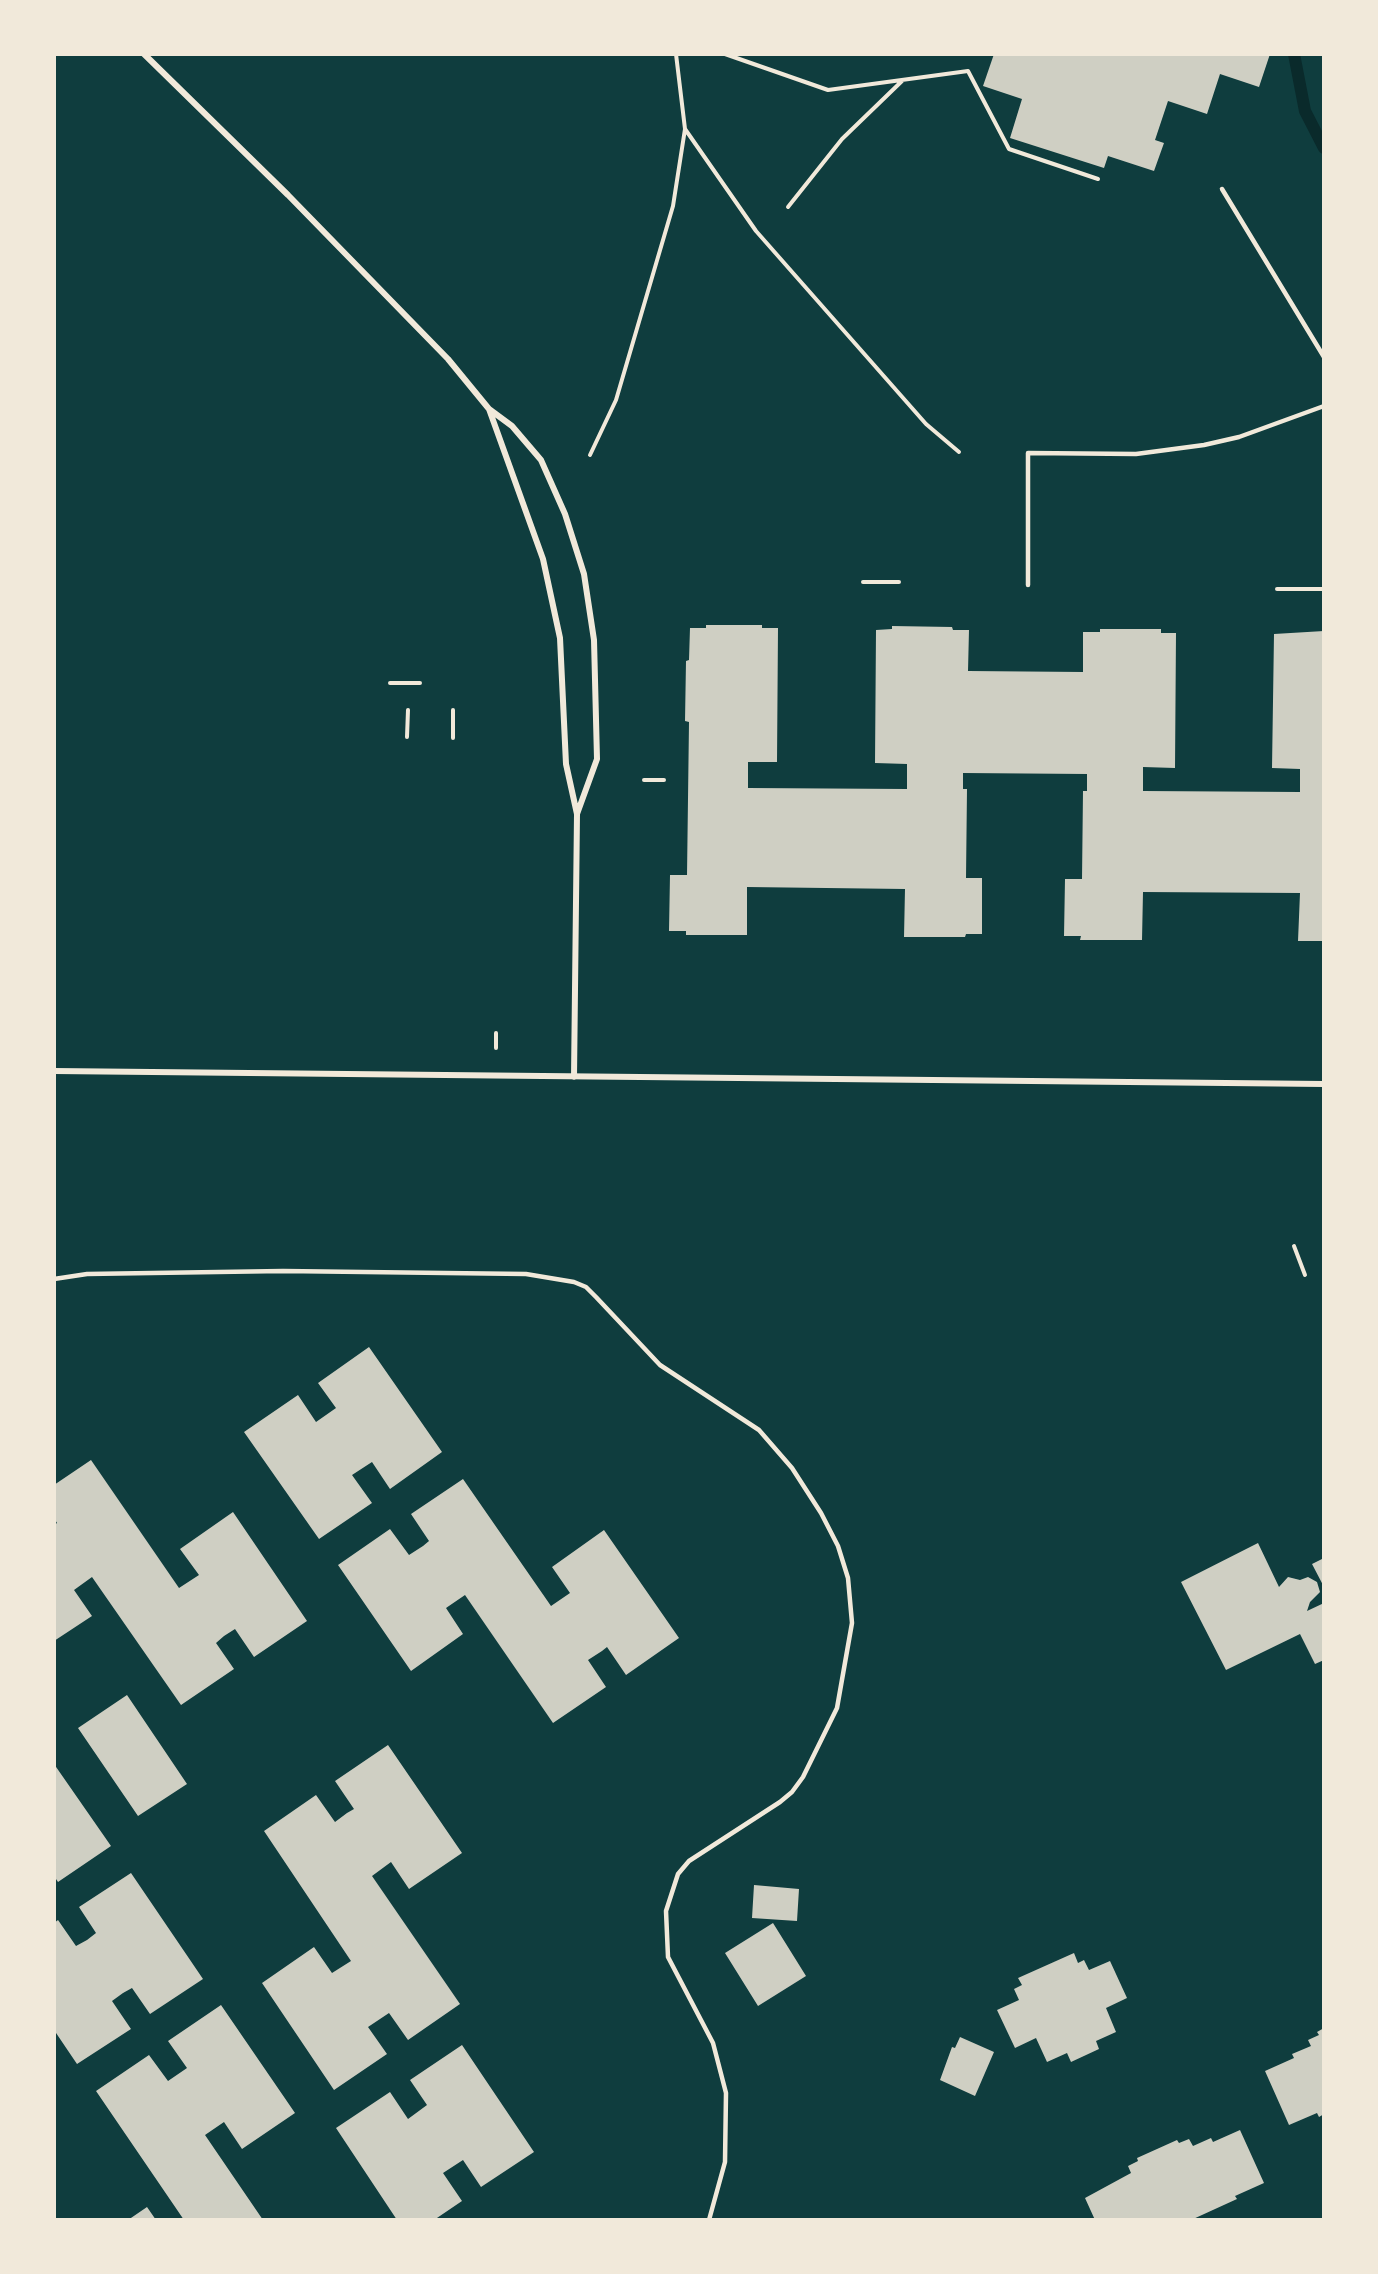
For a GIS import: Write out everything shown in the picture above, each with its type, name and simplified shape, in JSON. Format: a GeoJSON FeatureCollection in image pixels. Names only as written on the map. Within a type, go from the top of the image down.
{"type":"FeatureCollection","features":[{"type":"Feature","properties":{"kind":"street"},"geometry":{"type":"LineString","coordinates":[[144,54],[288,195],[448,359],[489,409],[512,426],[541,460],[565,514],[584,574],[594,640],[597,759],[576,814]]}},
{"type":"Feature","properties":{"kind":"street"},"geometry":{"type":"LineString","coordinates":[[489,409],[550,582],[560,638],[566,764],[576,814],[574,1077]]}},
{"type":"Feature","properties":{"kind":"street"},"geometry":{"type":"LineString","coordinates":[[54,1071],[1324,1084]]}},
{"type":"Feature","properties":{"kind":"lane"},"geometry":{"type":"LineString","coordinates":[[1222,189],[1324,357]]}},
{"type":"Feature","properties":{"kind":"lane"},"geometry":{"type":"LineString","coordinates":[[1028,585],[1028,453],[1136,454],[1167,451],[1239,437],[1324,406]]}},
{"type":"Feature","properties":{"kind":"lane"},"geometry":{"type":"LineString","coordinates":[[54,1278],[87,1274],[283,1271],[526,1274],[574,1282],[586,1287],[660,1365],[759,1430],[792,1468],[821,1513],[838,1546],[849,1578],[852,1623],[837,1708],[803,1777],[792,1792],[780,1802],[689,1861],[678,1874],[666,1911],[668,1957],[714,2043],[726,2093],[725,2162],[709,2220]]}},
{"type":"Feature","properties":{"kind":"path"},"geometry":{"type":"LineString","coordinates":[[590,454],[616,400],[673,206],[685,129],[676,54]]}},
{"type":"Feature","properties":{"kind":"path"},"geometry":{"type":"LineString","coordinates":[[725,54],[828,90],[968,71],[1009,149],[1098,179]]}},
{"type":"Feature","properties":{"kind":"path"},"geometry":{"type":"LineString","coordinates":[[788,207],[842,139],[902,81]]}},
{"type":"Feature","properties":{"kind":"path"},"geometry":{"type":"LineString","coordinates":[[685,129],[756,231],[926,424],[959,452]]}},
{"type":"Feature","properties":{"kind":"path"},"geometry":{"type":"LineString","coordinates":[[863,582],[899,582]]}},
{"type":"Feature","properties":{"kind":"path"},"geometry":{"type":"LineString","coordinates":[[1277,589],[1324,589]]}},
{"type":"Feature","properties":{"kind":"path"},"geometry":{"type":"LineString","coordinates":[[390,683],[420,683]]}},
{"type":"Feature","properties":{"kind":"path"},"geometry":{"type":"LineString","coordinates":[[406,737],[408,710]]}},
{"type":"Feature","properties":{"kind":"path"},"geometry":{"type":"LineString","coordinates":[[453,710],[453,738]]}},
{"type":"Feature","properties":{"kind":"path"},"geometry":{"type":"LineString","coordinates":[[644,780],[664,780]]}},
{"type":"Feature","properties":{"kind":"path"},"geometry":{"type":"LineString","coordinates":[[496,1033],[496,1048]]}},
{"type":"Feature","properties":{"kind":"path"},"geometry":{"type":"LineString","coordinates":[[1294,1246],[1305,1275]]}},
{"type":"Feature","properties":{"kind":"building"},"geometry":{"type":"Polygon","coordinates":[[[994,54],[1270,54],[1259,87],[1220,74],[1207,114],[1168,101],[1155,140],[1164,143],[1154,171],[1108,156],[1104,168],[1010,138],[1022,99],[983,86],[994,54]]]}},
{"type":"Feature","properties":{"kind":"building"},"geometry":{"type":"Polygon","coordinates":[[[706,625],[762,625],[762,628],[778,628],[777,762],[748,762],[748,788],[907,789],[907,764],[875,763],[876,630],[892,629],[892,626],[952,627],[953,630],[969,630],[968,671],[1083,672],[1083,632],[1100,632],[1100,629],[1161,629],[1161,633],[1176,633],[1175,768],[1143,767],[1143,791],[1300,792],[1300,769],[1272,768],[1274,634],[1324,631],[1324,941],[1298,941],[1300,893],[1143,892],[1142,940],[1080,940],[1081,936],[1064,936],[1065,879],[1082,879],[1083,791],[1087,791],[1087,774],[963,773],[963,789],[967,789],[966,878],[982,878],[982,934],[966,934],[965,937],[904,937],[905,889],[747,887],[747,935],[686,935],[686,931],[669,931],[670,875],[687,875],[689,722],[685,721],[686,661],[689,660],[690,628],[706,628],[706,625]]]}},
{"type":"Feature","properties":{"kind":"building"},"geometry":{"type":"Polygon","coordinates":[[[369,1347],[442,1452],[390,1489],[372,1462],[352,1475],[372,1503],[319,1539],[244,1432],[298,1395],[316,1422],[336,1408],[318,1383],[369,1347]]]}},
{"type":"Feature","properties":{"kind":"building"},"geometry":{"type":"Polygon","coordinates":[[[91,1460],[179,1588],[199,1575],[180,1549],[233,1512],[307,1621],[254,1657],[235,1629],[224,1636],[216,1643],[234,1669],[181,1705],[92,1577],[74,1590],[92,1616],[54,1641],[54,1525],[57,1523],[54,1518],[54,1485],[91,1460]]]}},
{"type":"Feature","properties":{"kind":"building"},"geometry":{"type":"Polygon","coordinates":[[[463,1479],[551,1606],[570,1593],[552,1567],[604,1530],[679,1638],[626,1675],[607,1647],[588,1660],[606,1687],[553,1723],[465,1595],[446,1608],[463,1634],[411,1671],[338,1565],[390,1529],[409,1555],[423,1546],[429,1541],[411,1514],[463,1479]]]}},
{"type":"Feature","properties":{"kind":"building"},"geometry":{"type":"Polygon","coordinates":[[[1258,1543],[1279,1587],[1288,1577],[1300,1580],[1308,1577],[1317,1582],[1320,1592],[1310,1602],[1307,1611],[1324,1603],[1324,1660],[1315,1664],[1300,1634],[1226,1670],[1181,1582],[1258,1543]]]}},
{"type":"Feature","properties":{"kind":"building"},"geometry":{"type":"Polygon","coordinates":[[[1324,1558],[1324,1587],[1312,1564],[1324,1558]]]}},
{"type":"Feature","properties":{"kind":"building"},"geometry":{"type":"Polygon","coordinates":[[[127,1695],[187,1784],[138,1816],[78,1728],[127,1695]]]}},
{"type":"Feature","properties":{"kind":"building"},"geometry":{"type":"Polygon","coordinates":[[[388,1745],[462,1853],[409,1889],[391,1862],[372,1876],[460,2004],[408,2040],[389,2013],[368,2027],[387,2054],[334,2090],[262,1983],[314,1947],[332,1973],[351,1961],[264,1831],[316,1795],[335,1822],[354,1809],[335,1781],[388,1745]]]}},
{"type":"Feature","properties":{"kind":"building"},"geometry":{"type":"Polygon","coordinates":[[[54,1764],[111,1846],[58,1882],[54,1876],[54,1764]]]}},
{"type":"Feature","properties":{"kind":"building"},"geometry":{"type":"Polygon","coordinates":[[[131,1873],[203,1979],[150,2014],[132,1988],[123,1993],[112,2001],[131,2029],[77,2064],[54,2030],[54,1923],[58,1920],[76,1946],[87,1940],[96,1933],[79,1907],[131,1873]]]}},
{"type":"Feature","properties":{"kind":"building"},"geometry":{"type":"Polygon","coordinates":[[[754,1885],[799,1889],[797,1921],[752,1918],[754,1885]]]}},
{"type":"Feature","properties":{"kind":"building"},"geometry":{"type":"Polygon","coordinates":[[[773,1923],[806,1976],[758,2006],[725,1953],[773,1923]]]}},
{"type":"Feature","properties":{"kind":"building"},"geometry":{"type":"Polygon","coordinates":[[[1074,1953],[1078,1963],[1084,1960],[1089,1970],[1110,1961],[1127,1998],[1106,2008],[1116,2032],[1096,2041],[1099,2049],[1071,2062],[1067,2053],[1047,2062],[1036,2038],[1015,2048],[997,2010],[1019,2000],[1014,1989],[1022,1985],[1018,1978],[1074,1953]]]}},
{"type":"Feature","properties":{"kind":"building"},"geometry":{"type":"Polygon","coordinates":[[[221,2005],[295,2113],[242,2149],[224,2122],[205,2135],[263,2220],[184,2220],[96,2091],[149,2055],[168,2081],[187,2068],[168,2041],[221,2005]]]}},
{"type":"Feature","properties":{"kind":"building"},"geometry":{"type":"Polygon","coordinates":[[[1324,2028],[1324,2114],[1319,2117],[1317,2113],[1289,2125],[1265,2071],[1294,2058],[1292,2054],[1311,2046],[1308,2040],[1319,2035],[1317,2032],[1324,2028]]]}},
{"type":"Feature","properties":{"kind":"building"},"geometry":{"type":"Polygon","coordinates":[[[960,2037],[994,2052],[975,2096],[940,2080],[952,2047],[955,2048],[960,2037]]]}},
{"type":"Feature","properties":{"kind":"building"},"geometry":{"type":"Polygon","coordinates":[[[462,2045],[534,2152],[481,2187],[463,2160],[443,2173],[462,2201],[434,2220],[397,2220],[336,2128],[390,2092],[408,2119],[427,2105],[410,2080],[462,2045]]]}},
{"type":"Feature","properties":{"kind":"building"},"geometry":{"type":"Polygon","coordinates":[[[1240,2130],[1264,2183],[1235,2196],[1237,2199],[1191,2220],[1095,2220],[1085,2198],[1131,2173],[1128,2166],[1138,2161],[1137,2158],[1177,2140],[1179,2143],[1189,2139],[1193,2146],[1211,2138],[1213,2142],[1240,2130]]]}},
{"type":"Feature","properties":{"kind":"building"},"geometry":{"type":"Polygon","coordinates":[[[147,2207],[156,2220],[128,2220],[147,2207]]]}},
{"type":"Feature","properties":{"kind":"waterway"},"geometry":{"type":"LineString","coordinates":[[1294,54],[1305,111],[1324,148]]}}]}
